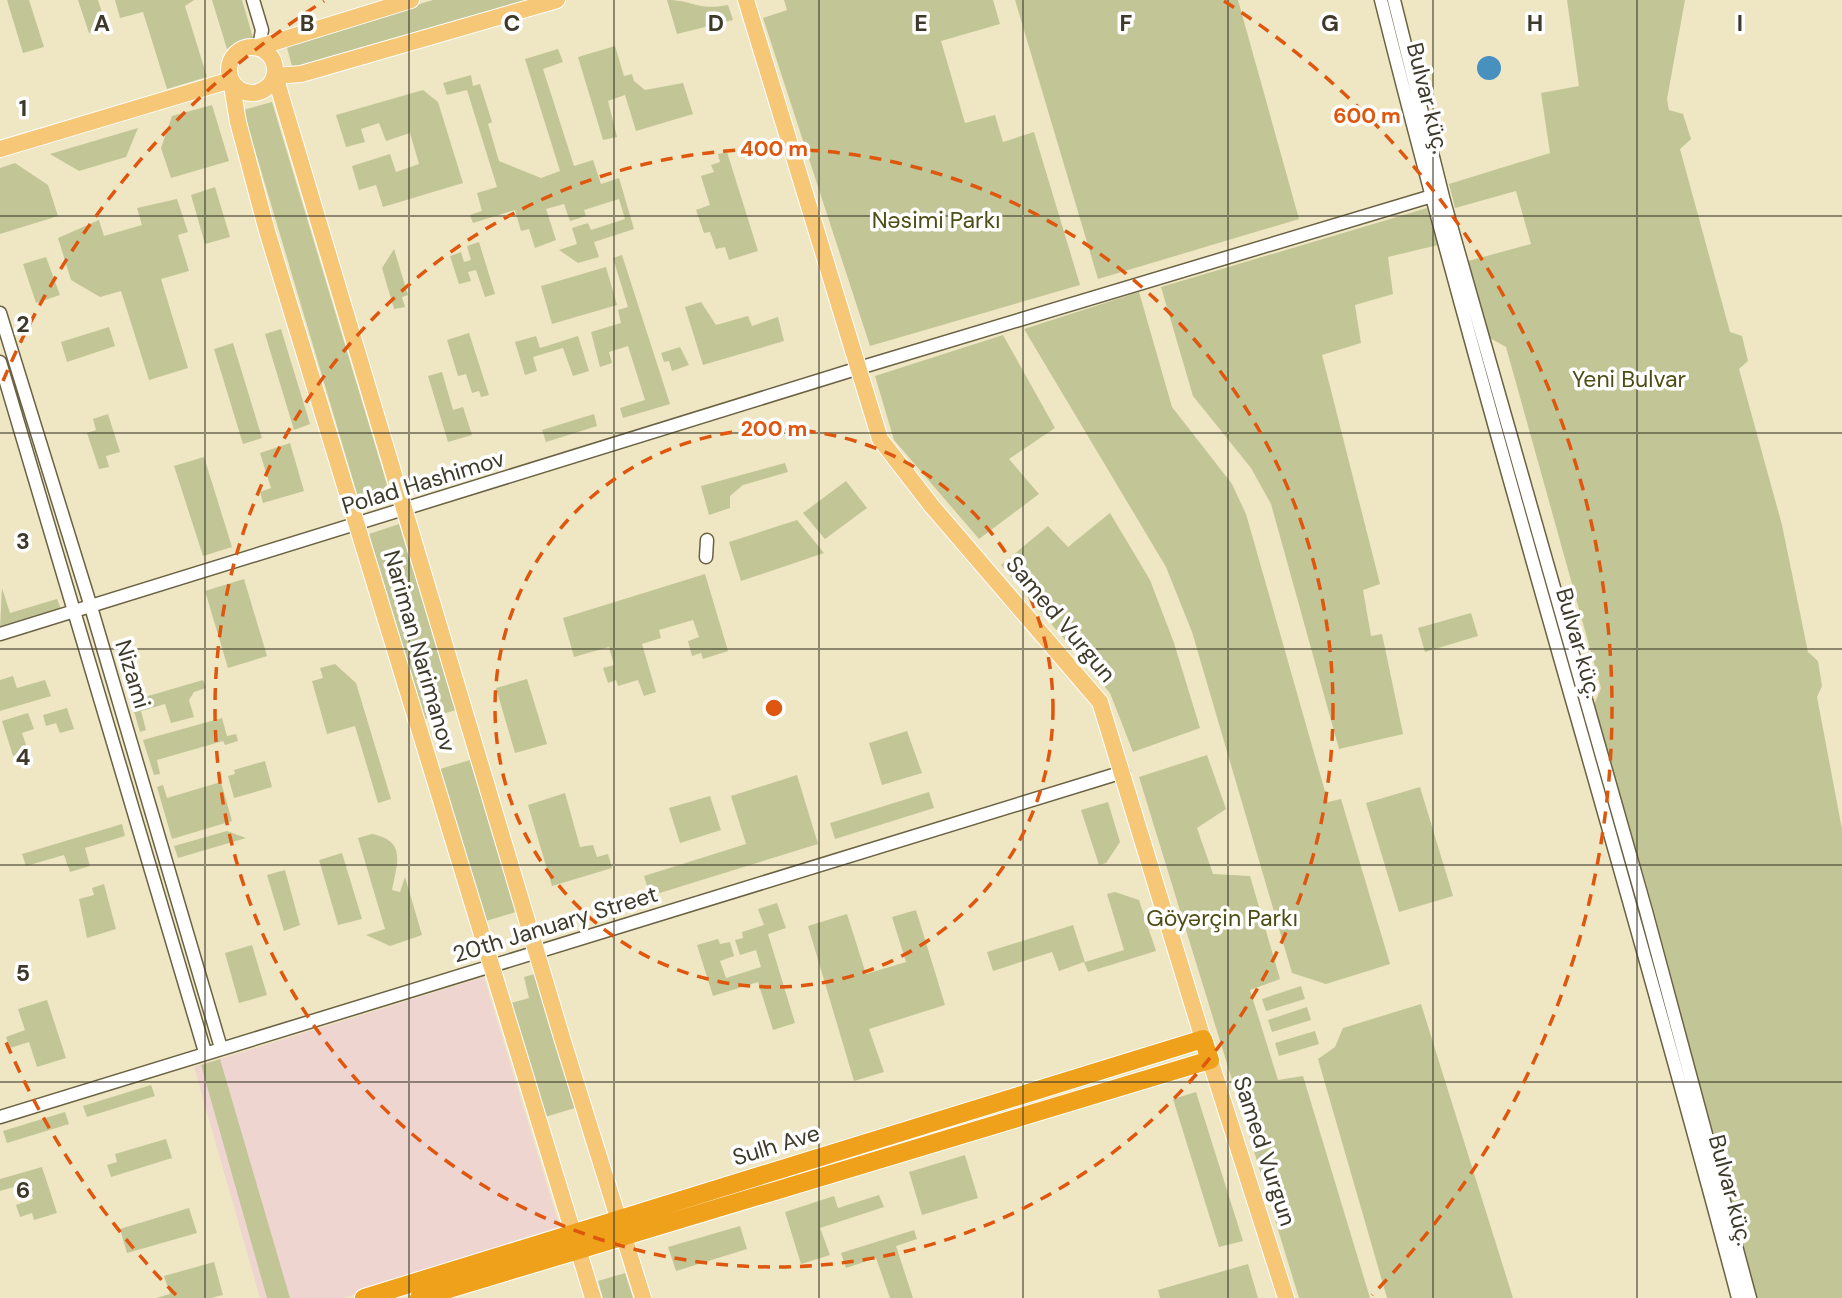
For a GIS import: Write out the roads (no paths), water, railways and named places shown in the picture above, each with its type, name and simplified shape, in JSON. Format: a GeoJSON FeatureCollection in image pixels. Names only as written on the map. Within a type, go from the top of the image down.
{"type":"FeatureCollection","features":[{"type":"Feature","properties":{"kind":"highway","name":"Samed Vurgun"},"geometry":{"type":"LineString","coordinates":[[1203,1039],[1210,1060]]}},
{"type":"Feature","properties":{"kind":"highway","name":"Sulh Ave"},"geometry":{"type":"LineString","coordinates":[[700,1204],[933,1123],[1203,1039]]}},
{"type":"Feature","properties":{"kind":"highway","name":"Sulh Ave"},"geometry":{"type":"LineString","coordinates":[[363,1298],[576,1241],[700,1204],[939,1142],[1210,1060]]}},
{"type":"Feature","properties":{"kind":"highway"},"geometry":{"type":"LineString","coordinates":[[933,1123],[939,1142]]}},
{"type":"Feature","properties":{"kind":"highway","name":"Sulh Ave"},"geometry":{"type":"LineString","coordinates":[[419,1298],[576,1241]]}},
{"type":"Feature","properties":{"kind":"main road"},"geometry":{"type":"LineString","coordinates":[[259,47],[273,58],[275,76],[267,88],[254,93],[240,90],[231,80],[229,67],[234,55],[245,47],[259,47],[411,0]]}},
{"type":"Feature","properties":{"kind":"main road"},"geometry":{"type":"LineString","coordinates":[[275,76],[302,74],[557,0]]}},
{"type":"Feature","properties":{"kind":"main road","name":"Samed Vurgun"},"geometry":{"type":"LineString","coordinates":[[746,0],[884,447],[1091,689],[1105,714],[1203,1039]]}},
{"type":"Feature","properties":{"kind":"main road","name":"Nariman Narimanov"},"geometry":{"type":"LineString","coordinates":[[275,76],[643,1298]]}},
{"type":"Feature","properties":{"kind":"main road"},"geometry":{"type":"LineString","coordinates":[[0,149],[231,80]]}},
{"type":"Feature","properties":{"kind":"main road","name":"Nariman Narimanov"},"geometry":{"type":"LineString","coordinates":[[231,80],[237,122],[267,231],[359,524],[593,1298]]}},
{"type":"Feature","properties":{"kind":"main road","name":"Samed Vurgun"},"geometry":{"type":"LineString","coordinates":[[1210,1060],[1286,1298]]}},
{"type":"Feature","properties":{"kind":"street"},"geometry":{"type":"LineString","coordinates":[[253,0],[262,30],[259,47]]}},
{"type":"Feature","properties":{"kind":"street","name":"Bulvar küç."},"geometry":{"type":"LineString","coordinates":[[1381,0],[1557,619],[1646,911],[1750,1298]]}},
{"type":"Feature","properties":{"kind":"street","name":"Bulvar küç."},"geometry":{"type":"LineString","coordinates":[[1394,0],[1436,194]]}},
{"type":"Feature","properties":{"kind":"street","name":"Polad Hashimov"},"geometry":{"type":"LineString","coordinates":[[0,635],[859,368],[1436,194]]}},
{"type":"Feature","properties":{"kind":"street","name":"Nizami"},"geometry":{"type":"LineString","coordinates":[[0,313],[91,607],[222,1048]]}},
{"type":"Feature","properties":{"kind":"street","name":"Nizami"},"geometry":{"type":"LineString","coordinates":[[0,362],[205,1052]]}},
{"type":"Feature","properties":{"kind":"street"},"geometry":{"type":"LineString","coordinates":[[706,540],[706,557]]}},
{"type":"Feature","properties":{"kind":"street","name":"Bulvar küç."},"geometry":{"type":"LineString","coordinates":[[1557,619],[1738,1298]]}},
{"type":"Feature","properties":{"kind":"street","name":"20th January Street"},"geometry":{"type":"LineString","coordinates":[[0,1117],[1124,772]]}},
{"type":"Feature","properties":{"kind":"water"},"geometry":{"type":"Polygon","coordinates":[[[1489,56],[1498,59],[1501,68],[1498,77],[1489,80],[1480,77],[1477,68],[1480,59],[1489,56]]]}},
{"type":"Feature","properties":{"kind":"park label","name":"Nəsimi Parkı"},"geometry":{"type":"Point","coordinates":[936,220]}},
{"type":"Feature","properties":{"kind":"park label","name":"Yeni Bulvar"},"geometry":{"type":"Point","coordinates":[1629,379]}},
{"type":"Feature","properties":{"kind":"park label","name":"Göyərçin Parkı"},"geometry":{"type":"Point","coordinates":[1222,918]}}]}
